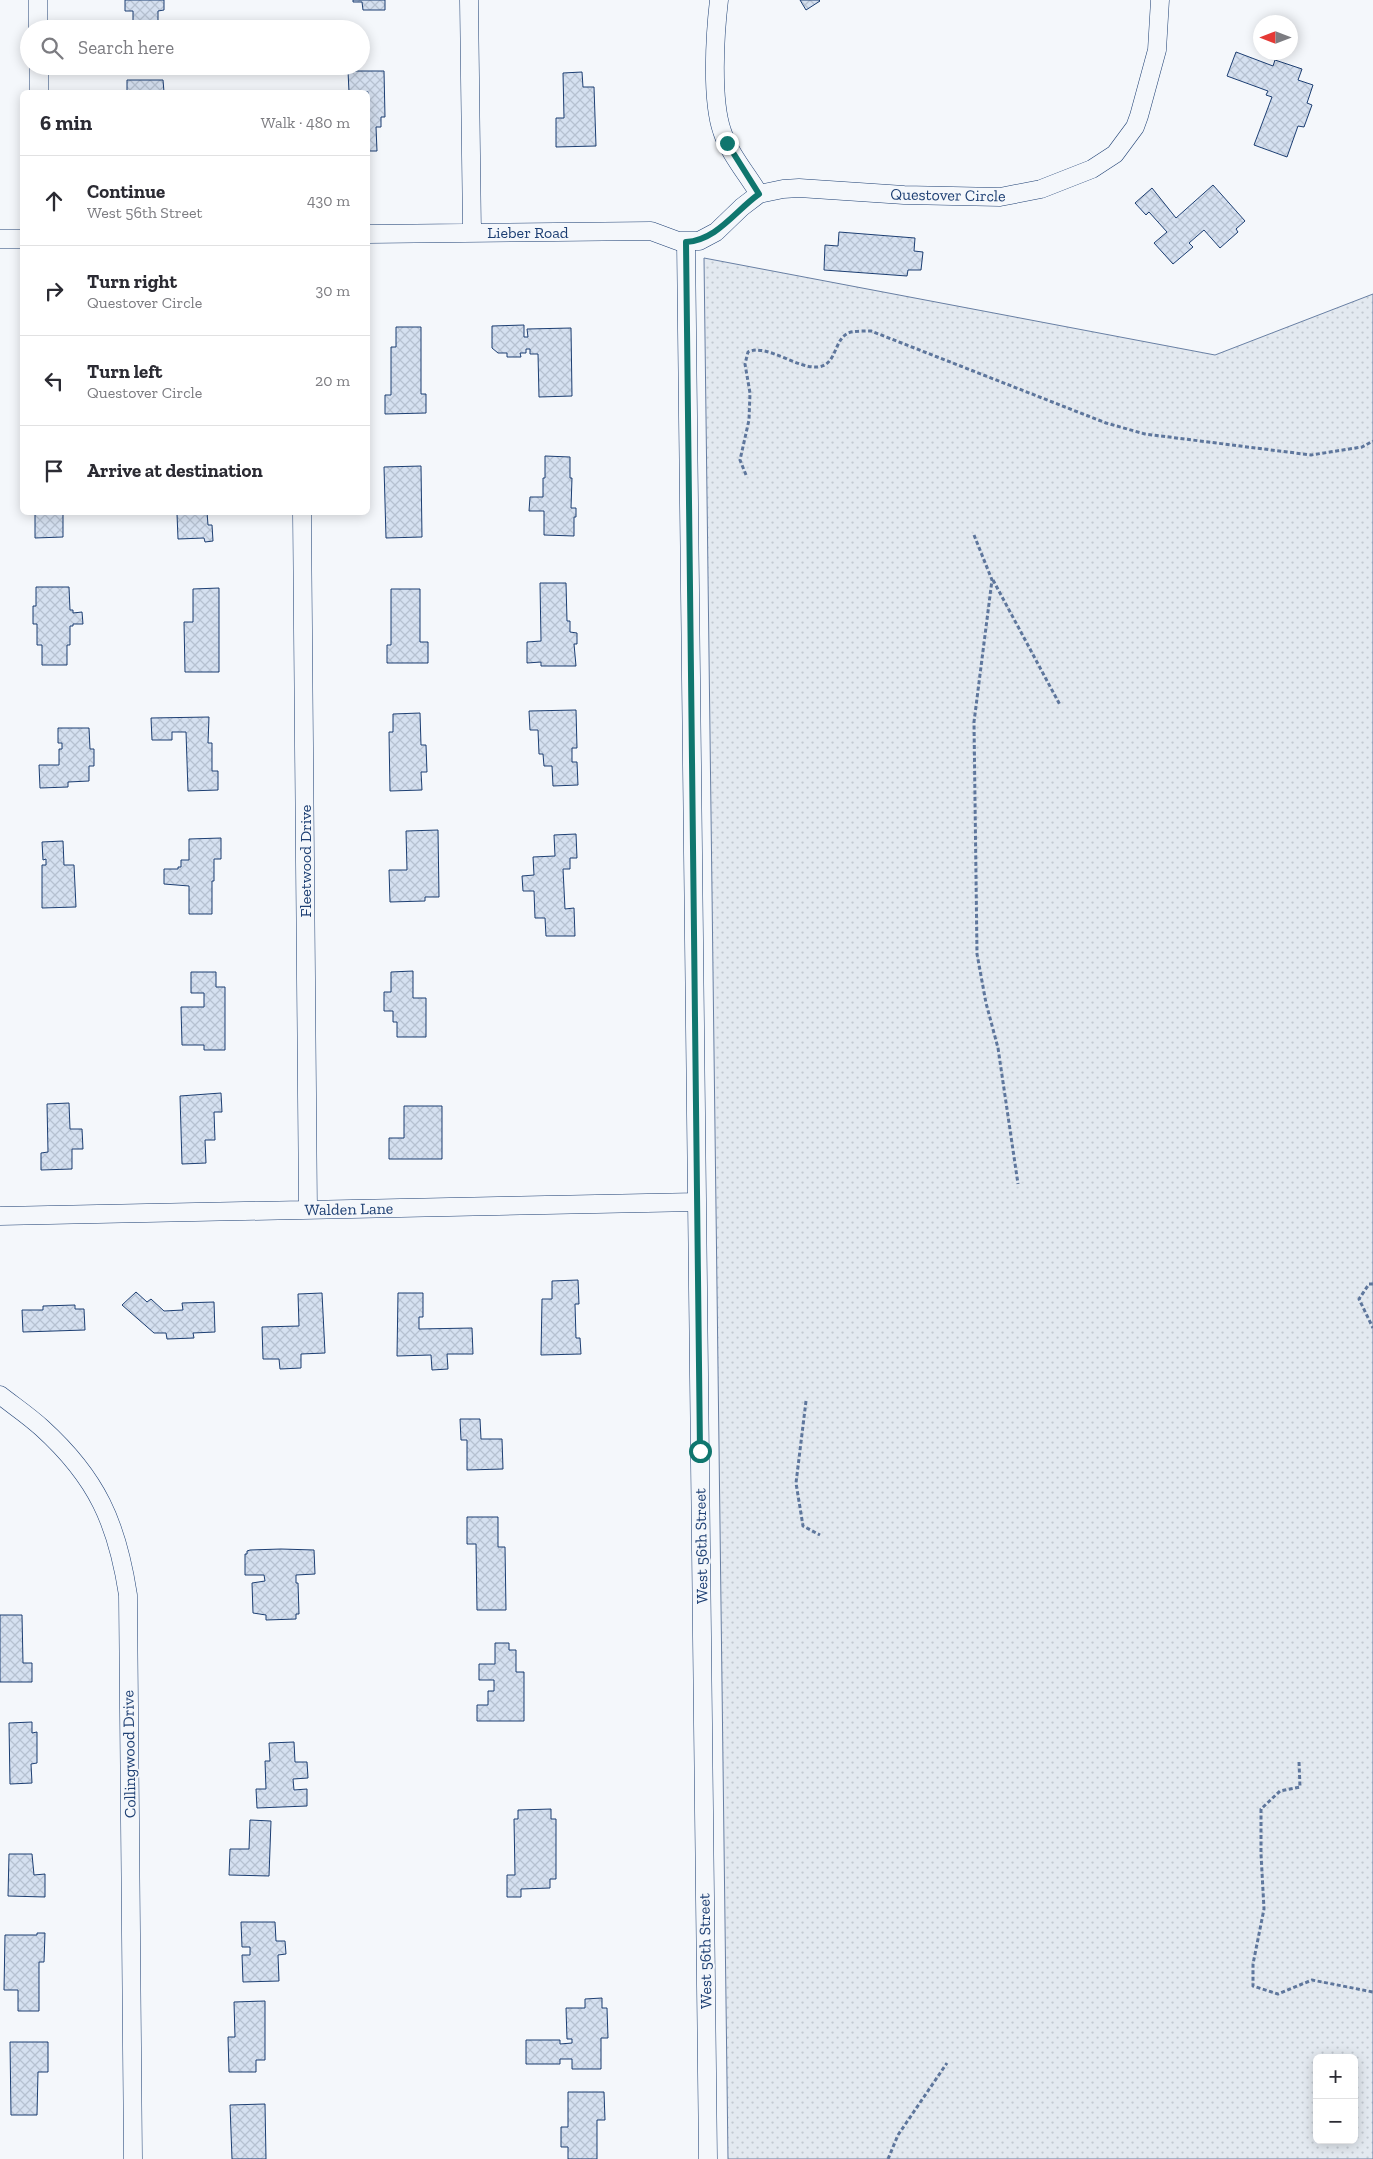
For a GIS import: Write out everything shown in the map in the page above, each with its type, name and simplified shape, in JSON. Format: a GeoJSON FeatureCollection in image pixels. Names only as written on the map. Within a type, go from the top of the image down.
{"type":"FeatureCollection","features":[{"type":"Feature","properties":{"kind":"street"},"geometry":{"type":"LineString","coordinates":[[38,0],[38,20]]}},
{"type":"Feature","properties":{"kind":"street"},"geometry":{"type":"LineString","coordinates":[[470,0],[472,232]]}},
{"type":"Feature","properties":{"kind":"street"},"geometry":{"type":"LineString","coordinates":[[718,0],[716,104],[727,143],[759,194]]}},
{"type":"Feature","properties":{"kind":"street","name":"Questover Circle"},"geometry":{"type":"LineString","coordinates":[[686,242],[699,240],[716,232],[742,207],[759,194],[783,189],[798,188],[904,195],[1000,197],[1041,189],[1092,169],[1109,159],[1120,148],[1139,116],[1157,50],[1160,0]]}},
{"type":"Feature","properties":{"kind":"street"},"geometry":{"type":"LineString","coordinates":[[39,75],[40,90]]}},
{"type":"Feature","properties":{"kind":"street","name":"Lieber Road"},"geometry":{"type":"LineString","coordinates":[[370,234],[651,231],[686,242]]}},
{"type":"Feature","properties":{"kind":"street"},"geometry":{"type":"LineString","coordinates":[[0,239],[20,239]]}},
{"type":"Feature","properties":{"kind":"street","name":"West 56th Street"},"geometry":{"type":"LineString","coordinates":[[686,242],[708,2159]]}},
{"type":"Feature","properties":{"kind":"street","name":"Fleetwood Drive"},"geometry":{"type":"LineString","coordinates":[[302,515],[308,1210]]}},
{"type":"Feature","properties":{"kind":"street","name":"Walden Lane"},"geometry":{"type":"LineString","coordinates":[[0,1216],[697,1202]]}},
{"type":"Feature","properties":{"kind":"street","name":"Collingwood Drive"},"geometry":{"type":"LineString","coordinates":[[0,1395],[44,1429],[80,1468],[106,1512],[123,1561],[128,1595],[133,2159]]}},
{"type":"Feature","properties":{"kind":"path"},"geometry":{"type":"LineString","coordinates":[[746,475],[740,460],[749,420],[750,393],[745,364],[748,352],[754,349],[762,349],[786,360],[816,368],[824,366],[832,359],[840,341],[850,332],[871,331],[1106,423],[1145,434],[1311,455],[1362,447],[1373,441]]}},
{"type":"Feature","properties":{"kind":"path"},"geometry":{"type":"LineString","coordinates":[[974,535],[992,580],[1060,706]]}},
{"type":"Feature","properties":{"kind":"path"},"geometry":{"type":"LineString","coordinates":[[992,580],[974,722],[977,954],[986,1003],[998,1048],[1018,1184]]}},
{"type":"Feature","properties":{"kind":"path"},"geometry":{"type":"LineString","coordinates":[[1373,1284],[1369,1284],[1359,1299],[1373,1328]]}},
{"type":"Feature","properties":{"kind":"path"},"geometry":{"type":"LineString","coordinates":[[806,1401],[796,1483],[803,1526],[820,1535]]}},
{"type":"Feature","properties":{"kind":"path"},"geometry":{"type":"LineString","coordinates":[[1299,1762],[1300,1787],[1280,1791],[1262,1809],[1261,1854],[1264,1909],[1253,1964],[1253,1986],[1278,1994],[1312,1980],[1373,1992]]}},
{"type":"Feature","properties":{"kind":"path"},"geometry":{"type":"LineString","coordinates":[[888,2159],[898,2135],[947,2063]]}},
{"type":"Feature","properties":{"kind":"shaded area"},"geometry":{"type":"Polygon","coordinates":[[[704,258],[1215,355],[1373,294],[1373,2159],[728,2159],[704,258]]]}},
{"type":"Feature","properties":{"kind":"building"},"geometry":{"type":"Polygon","coordinates":[[[125,0],[164,0],[164,10],[158,11],[158,20],[133,20],[133,11],[125,11],[125,0]]]}},
{"type":"Feature","properties":{"kind":"building"},"geometry":{"type":"Polygon","coordinates":[[[353,0],[385,0],[385,10],[363,10],[362,2],[353,2],[353,0]]]}},
{"type":"Feature","properties":{"kind":"building"},"geometry":{"type":"Polygon","coordinates":[[[800,0],[819,0],[820,1],[806,10],[800,0]]]}},
{"type":"Feature","properties":{"kind":"building"},"geometry":{"type":"Polygon","coordinates":[[[1236,52],[1273,66],[1275,60],[1302,69],[1298,80],[1313,85],[1307,103],[1312,105],[1304,127],[1298,126],[1287,157],[1254,145],[1272,97],[1266,95],[1268,91],[1227,76],[1236,52]]]}},
{"type":"Feature","properties":{"kind":"building"},"geometry":{"type":"Polygon","coordinates":[[[370,71],[384,71],[385,117],[381,117],[381,127],[376,127],[377,151],[370,151],[370,90],[349,90],[348,75],[370,75],[370,71]]]}},
{"type":"Feature","properties":{"kind":"building"},"geometry":{"type":"Polygon","coordinates":[[[582,72],[583,87],[594,87],[596,146],[556,147],[556,118],[564,118],[563,73],[582,72]]]}},
{"type":"Feature","properties":{"kind":"building"},"geometry":{"type":"Polygon","coordinates":[[[127,80],[163,80],[164,90],[127,90],[127,80]]]}},
{"type":"Feature","properties":{"kind":"building"},"geometry":{"type":"Polygon","coordinates":[[[1213,185],[1245,221],[1236,229],[1238,232],[1220,248],[1204,230],[1189,243],[1193,247],[1173,264],[1154,243],[1167,232],[1149,212],[1146,215],[1135,203],[1152,188],[1176,218],[1213,185]]]}},
{"type":"Feature","properties":{"kind":"building"},"geometry":{"type":"Polygon","coordinates":[[[839,232],[915,238],[914,251],[923,252],[921,270],[908,270],[907,276],[824,270],[825,245],[838,246],[839,232]]]}},
{"type":"Feature","properties":{"kind":"building"},"geometry":{"type":"Polygon","coordinates":[[[524,325],[524,337],[528,337],[527,329],[571,328],[572,396],[539,397],[538,354],[530,354],[530,349],[526,349],[526,353],[520,353],[521,357],[507,357],[507,353],[498,353],[492,348],[492,326],[524,325]]]}},
{"type":"Feature","properties":{"kind":"building"},"geometry":{"type":"Polygon","coordinates":[[[396,327],[421,327],[421,394],[426,394],[426,413],[385,414],[385,395],[391,395],[391,347],[396,347],[396,327]]]}},
{"type":"Feature","properties":{"kind":"building"},"geometry":{"type":"Polygon","coordinates":[[[545,456],[570,457],[570,478],[572,478],[571,508],[576,508],[574,536],[544,535],[544,511],[529,511],[530,497],[543,497],[545,456]]]}},
{"type":"Feature","properties":{"kind":"building"},"geometry":{"type":"Polygon","coordinates":[[[421,466],[422,537],[386,538],[384,467],[421,466]]]}},
{"type":"Feature","properties":{"kind":"building"},"geometry":{"type":"Polygon","coordinates":[[[35,515],[63,515],[63,537],[35,538],[35,515]]]}},
{"type":"Feature","properties":{"kind":"building"},"geometry":{"type":"Polygon","coordinates":[[[177,515],[207,515],[208,525],[212,525],[213,541],[205,542],[204,538],[178,539],[177,515]]]}},
{"type":"Feature","properties":{"kind":"building"},"geometry":{"type":"Polygon","coordinates":[[[540,583],[566,583],[567,621],[570,621],[570,632],[577,633],[577,644],[574,644],[576,666],[541,666],[541,662],[527,663],[527,642],[541,641],[540,583]]]}},
{"type":"Feature","properties":{"kind":"building"},"geometry":{"type":"Polygon","coordinates":[[[36,587],[69,587],[70,610],[73,610],[73,613],[82,612],[83,624],[73,624],[73,626],[70,626],[70,645],[67,645],[67,665],[42,665],[42,645],[37,645],[37,624],[33,624],[33,606],[36,606],[36,587]]]}},
{"type":"Feature","properties":{"kind":"building"},"geometry":{"type":"Polygon","coordinates":[[[219,588],[219,672],[185,672],[184,622],[193,622],[193,589],[219,588]]]}},
{"type":"Feature","properties":{"kind":"building"},"geometry":{"type":"Polygon","coordinates":[[[391,589],[420,589],[420,642],[428,642],[428,663],[387,663],[387,645],[391,645],[391,589]]]}},
{"type":"Feature","properties":{"kind":"building"},"geometry":{"type":"Polygon","coordinates":[[[576,710],[577,748],[572,748],[572,762],[577,762],[578,785],[553,786],[552,766],[544,766],[543,754],[539,754],[538,730],[530,730],[529,711],[576,710]]]}},
{"type":"Feature","properties":{"kind":"building"},"geometry":{"type":"Polygon","coordinates":[[[420,713],[421,745],[426,745],[427,772],[421,772],[422,790],[390,791],[389,732],[393,732],[393,714],[420,713]]]}},
{"type":"Feature","properties":{"kind":"building"},"geometry":{"type":"Polygon","coordinates":[[[209,717],[208,743],[212,743],[212,771],[218,771],[218,790],[188,791],[186,732],[172,732],[172,740],[152,740],[151,718],[209,717]]]}},
{"type":"Feature","properties":{"kind":"building"},"geometry":{"type":"Polygon","coordinates":[[[58,728],[89,728],[90,749],[94,749],[94,766],[89,766],[89,781],[68,782],[68,787],[40,788],[39,765],[59,765],[59,749],[62,749],[62,743],[58,743],[58,728]]]}},
{"type":"Feature","properties":{"kind":"building"},"geometry":{"type":"Polygon","coordinates":[[[438,830],[439,897],[425,897],[425,901],[390,902],[389,870],[407,870],[406,831],[438,830]]]}},
{"type":"Feature","properties":{"kind":"building"},"geometry":{"type":"Polygon","coordinates":[[[576,834],[577,858],[570,858],[570,869],[563,869],[565,909],[574,908],[575,936],[546,936],[545,918],[535,918],[534,891],[523,891],[522,876],[534,875],[533,857],[555,856],[554,835],[576,834]]]}},
{"type":"Feature","properties":{"kind":"building"},"geometry":{"type":"Polygon","coordinates":[[[221,838],[221,859],[214,859],[212,914],[189,914],[189,886],[164,884],[164,869],[178,869],[178,867],[181,867],[181,860],[189,860],[189,839],[221,838]]]}},
{"type":"Feature","properties":{"kind":"building"},"geometry":{"type":"Polygon","coordinates":[[[63,841],[64,865],[74,865],[76,907],[42,908],[42,865],[46,865],[46,859],[43,860],[42,842],[63,841]]]}},
{"type":"Feature","properties":{"kind":"building"},"geometry":{"type":"Polygon","coordinates":[[[413,971],[413,998],[426,998],[426,1037],[397,1037],[397,1022],[393,1022],[393,1011],[384,1011],[384,992],[391,992],[391,972],[413,971]]]}},
{"type":"Feature","properties":{"kind":"building"},"geometry":{"type":"Polygon","coordinates":[[[191,972],[216,972],[216,987],[225,987],[225,1050],[204,1050],[204,1045],[182,1045],[181,1007],[204,1007],[204,993],[191,993],[191,972]]]}},
{"type":"Feature","properties":{"kind":"building"},"geometry":{"type":"Polygon","coordinates":[[[221,1093],[222,1112],[214,1112],[215,1140],[205,1140],[206,1163],[182,1164],[180,1096],[221,1093]]]}},
{"type":"Feature","properties":{"kind":"building"},"geometry":{"type":"Polygon","coordinates":[[[69,1103],[70,1129],[82,1129],[83,1149],[72,1149],[72,1169],[41,1170],[41,1153],[48,1152],[47,1104],[69,1103]]]}},
{"type":"Feature","properties":{"kind":"building"},"geometry":{"type":"Polygon","coordinates":[[[404,1106],[442,1106],[442,1159],[389,1159],[389,1138],[404,1138],[404,1106]]]}},
{"type":"Feature","properties":{"kind":"building"},"geometry":{"type":"Polygon","coordinates":[[[578,1280],[579,1304],[575,1304],[576,1338],[580,1338],[581,1354],[541,1355],[542,1299],[552,1299],[552,1281],[578,1280]]]}},
{"type":"Feature","properties":{"kind":"building"},"geometry":{"type":"Polygon","coordinates":[[[136,1292],[147,1302],[151,1299],[164,1311],[183,1310],[182,1303],[214,1302],[215,1332],[193,1333],[194,1338],[167,1339],[166,1333],[154,1333],[122,1305],[136,1292]]]}},
{"type":"Feature","properties":{"kind":"building"},"geometry":{"type":"Polygon","coordinates":[[[322,1293],[325,1353],[301,1354],[301,1368],[280,1369],[279,1359],[263,1359],[262,1327],[299,1326],[298,1294],[322,1293]]]}},
{"type":"Feature","properties":{"kind":"building"},"geometry":{"type":"Polygon","coordinates":[[[398,1293],[423,1293],[423,1317],[419,1317],[419,1329],[472,1328],[473,1354],[447,1354],[448,1369],[432,1370],[431,1355],[397,1356],[398,1293]]]}},
{"type":"Feature","properties":{"kind":"building"},"geometry":{"type":"Polygon","coordinates":[[[75,1305],[75,1309],[84,1309],[85,1330],[23,1332],[22,1310],[43,1310],[43,1306],[75,1305]]]}},
{"type":"Feature","properties":{"kind":"building"},"geometry":{"type":"Polygon","coordinates":[[[460,1419],[480,1419],[481,1439],[502,1439],[503,1469],[467,1470],[467,1440],[461,1440],[460,1419]]]}},
{"type":"Feature","properties":{"kind":"building"},"geometry":{"type":"Polygon","coordinates":[[[467,1517],[498,1517],[498,1547],[505,1547],[506,1610],[477,1610],[476,1544],[467,1544],[467,1517]]]}},
{"type":"Feature","properties":{"kind":"building"},"geometry":{"type":"Polygon","coordinates":[[[250,1550],[314,1550],[315,1574],[296,1575],[299,1614],[296,1614],[296,1619],[266,1620],[266,1615],[253,1613],[252,1583],[265,1581],[264,1575],[245,1575],[245,1554],[250,1550]]]}},
{"type":"Feature","properties":{"kind":"building"},"geometry":{"type":"Polygon","coordinates":[[[0,1615],[22,1615],[23,1663],[32,1663],[32,1682],[0,1682],[0,1615]]]}},
{"type":"Feature","properties":{"kind":"building"},"geometry":{"type":"Polygon","coordinates":[[[495,1643],[509,1643],[509,1650],[516,1650],[516,1672],[524,1672],[524,1721],[477,1721],[477,1705],[488,1705],[488,1691],[494,1691],[494,1680],[479,1680],[479,1664],[495,1664],[495,1643]]]}},
{"type":"Feature","properties":{"kind":"building"},"geometry":{"type":"Polygon","coordinates":[[[32,1722],[32,1733],[37,1732],[37,1763],[31,1764],[32,1783],[10,1784],[9,1723],[32,1722]]]}},
{"type":"Feature","properties":{"kind":"building"},"geometry":{"type":"Polygon","coordinates":[[[294,1742],[295,1762],[307,1762],[308,1778],[293,1779],[294,1790],[307,1789],[307,1806],[257,1808],[256,1789],[266,1789],[265,1761],[270,1761],[269,1743],[294,1742]]]}},
{"type":"Feature","properties":{"kind":"building"},"geometry":{"type":"Polygon","coordinates":[[[551,1809],[551,1819],[556,1819],[556,1879],[550,1879],[550,1888],[521,1889],[521,1897],[507,1897],[507,1875],[515,1875],[514,1819],[518,1819],[518,1810],[551,1809]]]}},
{"type":"Feature","properties":{"kind":"building"},"geometry":{"type":"Polygon","coordinates":[[[250,1820],[271,1821],[269,1876],[229,1875],[230,1849],[249,1849],[250,1820]]]}},
{"type":"Feature","properties":{"kind":"building"},"geometry":{"type":"Polygon","coordinates":[[[9,1854],[32,1854],[34,1875],[45,1874],[45,1897],[8,1896],[9,1854]]]}},
{"type":"Feature","properties":{"kind":"building"},"geometry":{"type":"Polygon","coordinates":[[[241,1922],[275,1922],[276,1941],[285,1941],[286,1954],[278,1955],[279,1981],[243,1982],[242,1955],[250,1955],[250,1947],[242,1947],[241,1922]]]}},
{"type":"Feature","properties":{"kind":"building"},"geometry":{"type":"Polygon","coordinates":[[[37,1933],[45,1933],[44,1962],[39,1962],[39,2011],[18,2011],[18,1990],[4,1990],[5,1935],[37,1935],[37,1933]]]}},
{"type":"Feature","properties":{"kind":"building"},"geometry":{"type":"Polygon","coordinates":[[[602,1998],[602,2008],[607,2008],[608,2038],[601,2038],[601,2069],[572,2069],[572,2059],[560,2059],[560,2064],[526,2064],[526,2040],[560,2040],[560,2044],[572,2043],[572,2039],[567,2039],[566,2008],[585,2008],[585,1999],[602,1998]]]}},
{"type":"Feature","properties":{"kind":"building"},"geometry":{"type":"Polygon","coordinates":[[[265,2001],[265,2060],[256,2060],[256,2072],[229,2072],[228,2037],[235,2037],[234,2002],[265,2001]]]}},
{"type":"Feature","properties":{"kind":"building"},"geometry":{"type":"Polygon","coordinates":[[[10,2042],[48,2042],[48,2072],[38,2072],[37,2115],[11,2115],[10,2042]]]}},
{"type":"Feature","properties":{"kind":"building"},"geometry":{"type":"Polygon","coordinates":[[[568,2092],[604,2092],[605,2120],[597,2120],[597,2159],[568,2159],[568,2147],[561,2147],[561,2127],[568,2127],[568,2092]]]}},
{"type":"Feature","properties":{"kind":"building"},"geometry":{"type":"Polygon","coordinates":[[[265,2104],[266,2159],[232,2159],[230,2105],[265,2104]]]}},
{"type":"Feature","properties":{"kind":"route"},"geometry":{"type":"LineString","coordinates":[[700,1451],[686,242],[694,242],[710,236],[759,194],[727,143]]}}]}
